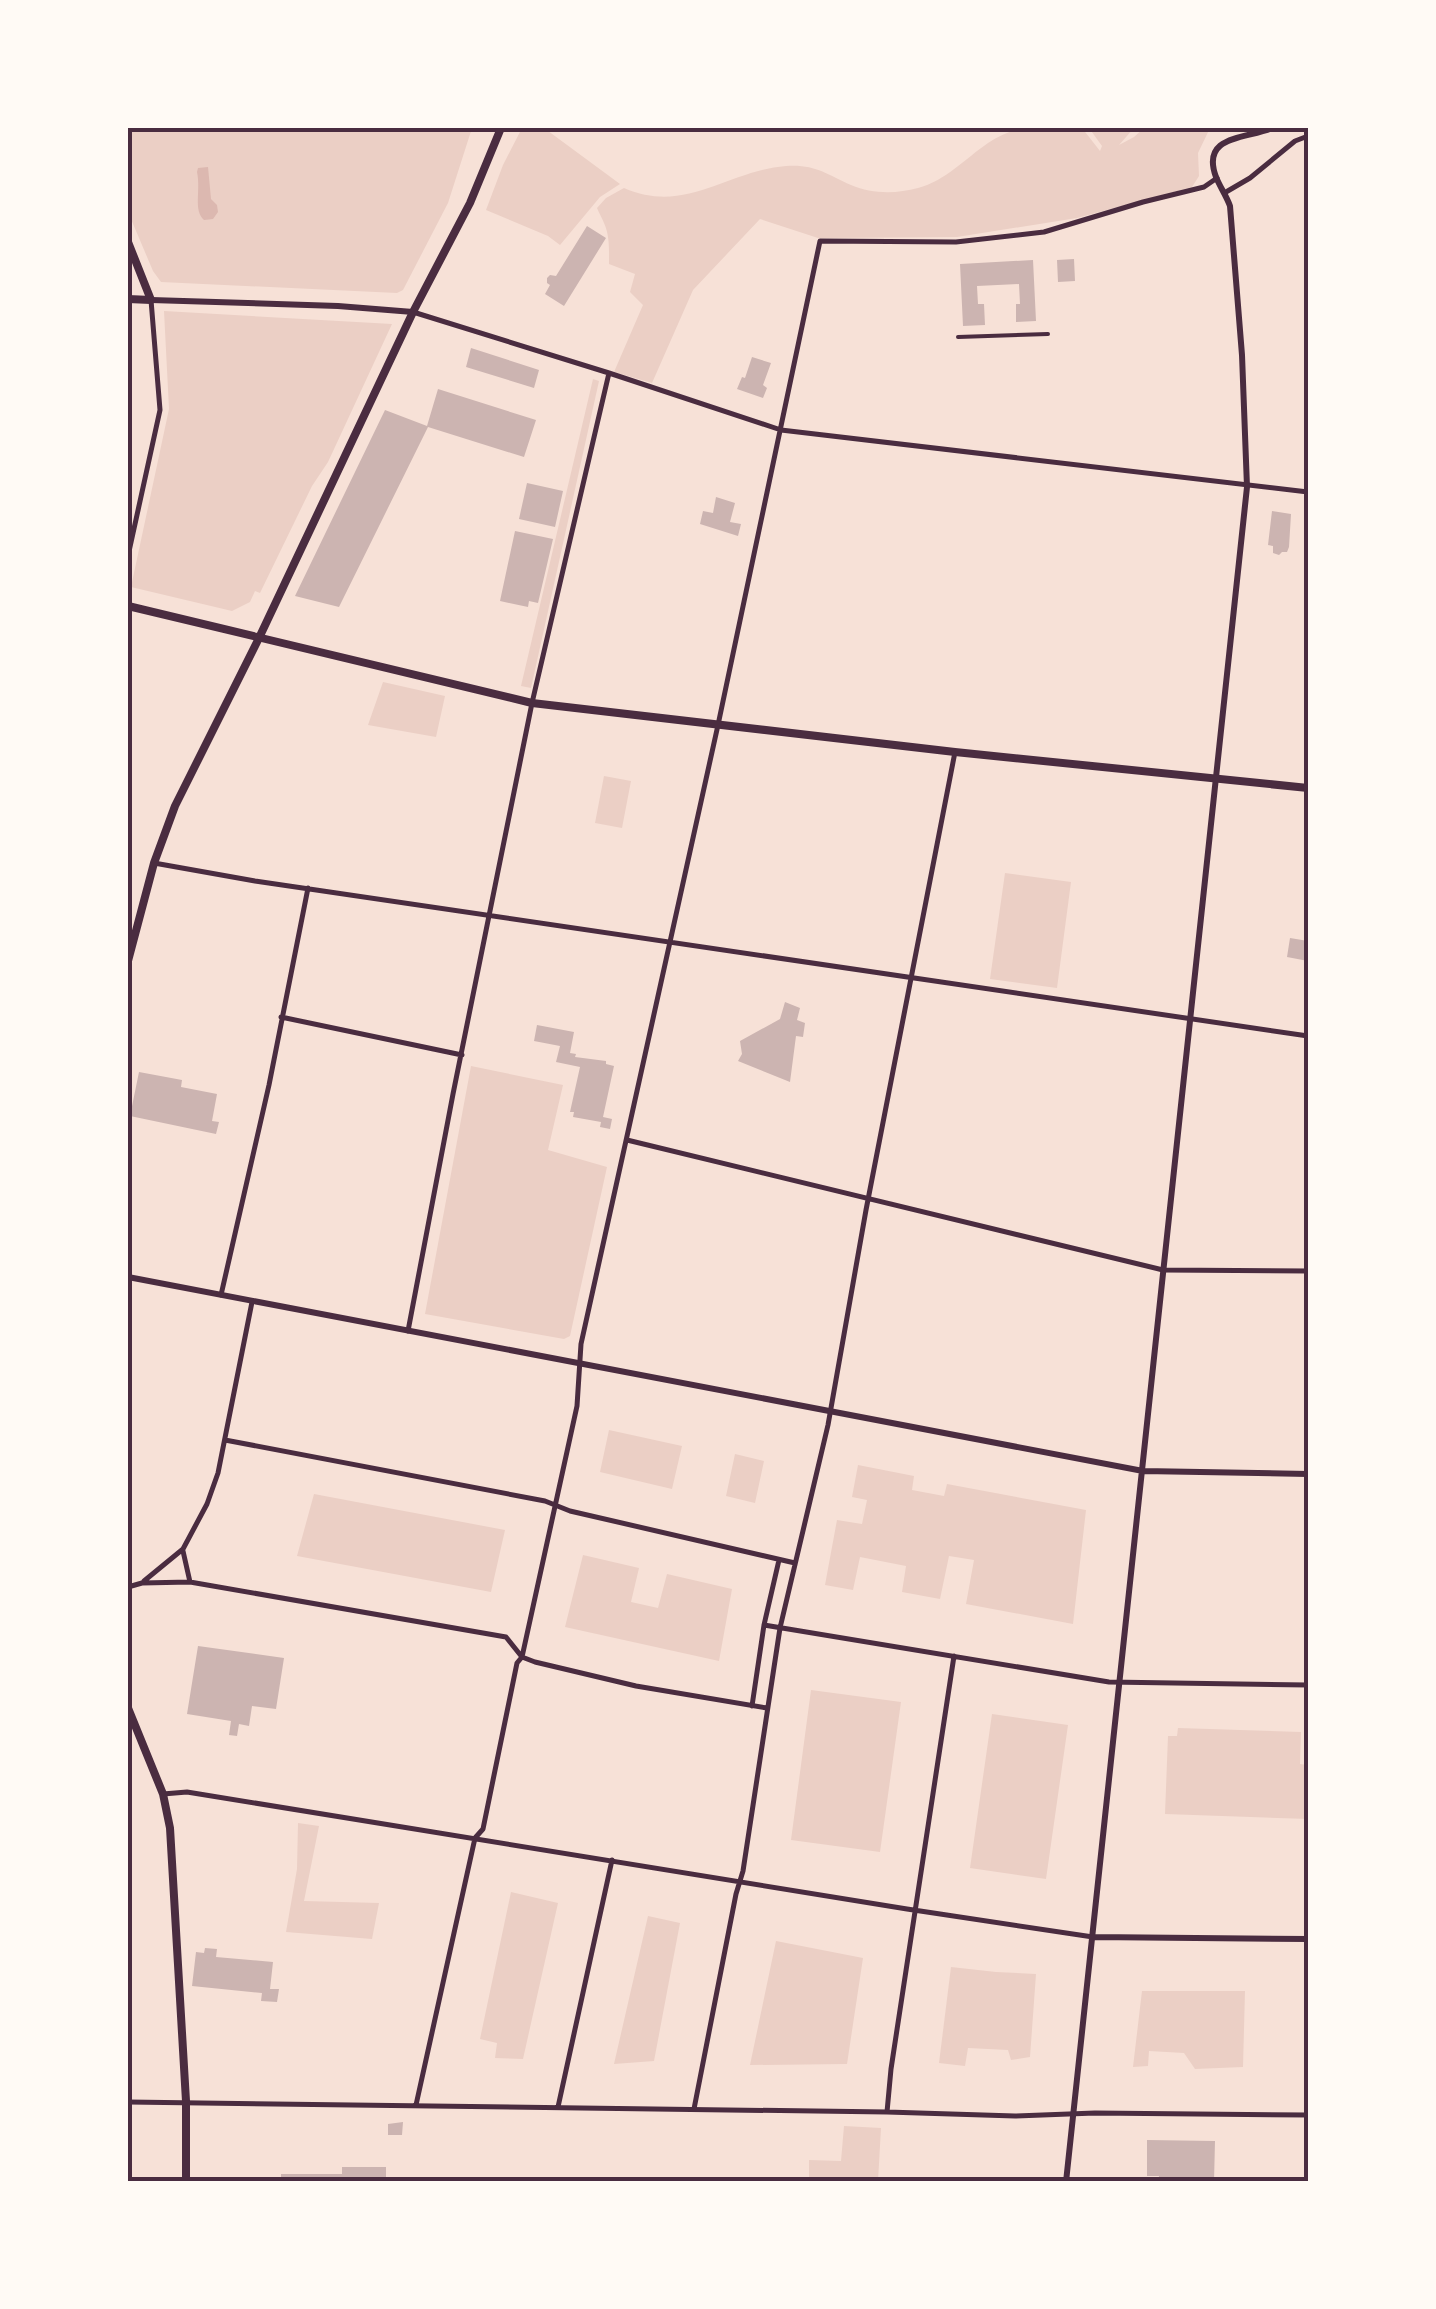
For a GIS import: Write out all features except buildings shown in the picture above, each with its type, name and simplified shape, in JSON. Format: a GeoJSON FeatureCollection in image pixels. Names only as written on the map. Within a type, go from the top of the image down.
{"type":"FeatureCollection","features":[{"type":"Feature","properties":{"kind":"main road"},"geometry":{"type":"LineString","coordinates":[[128,961],[154,863],[182,790],[259,638],[413,312],[470,203],[501,128]]}},
{"type":"Feature","properties":{"kind":"main road"},"geometry":{"type":"LineString","coordinates":[[128,242],[151,300],[128,299]]}},
{"type":"Feature","properties":{"kind":"main road"},"geometry":{"type":"LineString","coordinates":[[128,606],[532,703],[1308,788]]}},
{"type":"Feature","properties":{"kind":"main road"},"geometry":{"type":"LineString","coordinates":[[128,1708],[164,1794],[170,1828],[186,2102],[186,2182]]}},
{"type":"Feature","properties":{"kind":"street"},"geometry":{"type":"LineString","coordinates":[[1066,2182],[1247,486],[1230,206],[1216,178],[1214,160],[1220,144],[1228,139],[1272,128]]}},
{"type":"Feature","properties":{"kind":"street"},"geometry":{"type":"LineString","coordinates":[[1226,192],[1308,136]]}},
{"type":"Feature","properties":{"kind":"street"},"geometry":{"type":"LineString","coordinates":[[416,2105],[556,1506],[577,1406],[583,1334],[820,240],[956,242],[1044,232],[1204,187],[1216,178]]}},
{"type":"Feature","properties":{"kind":"street"},"geometry":{"type":"LineString","coordinates":[[128,556],[160,410],[151,300],[413,312],[781,430],[1308,492]]}},
{"type":"Feature","properties":{"kind":"street"},"geometry":{"type":"LineString","coordinates":[[958,337],[1048,334]]}},
{"type":"Feature","properties":{"kind":"street"},"geometry":{"type":"LineString","coordinates":[[408,1331],[532,703],[609,373]]}},
{"type":"Feature","properties":{"kind":"street"},"geometry":{"type":"LineString","coordinates":[[694,2109],[740,1882],[780,1628],[817,1476],[955,752]]}},
{"type":"Feature","properties":{"kind":"street"},"geometry":{"type":"LineString","coordinates":[[154,863],[1308,1036]]}},
{"type":"Feature","properties":{"kind":"street"},"geometry":{"type":"LineString","coordinates":[[221,1295],[308,888]]}},
{"type":"Feature","properties":{"kind":"street"},"geometry":{"type":"LineString","coordinates":[[281,1018],[462,1055]]}},
{"type":"Feature","properties":{"kind":"street"},"geometry":{"type":"LineString","coordinates":[[626,1140],[1163,1270],[1308,1271]]}},
{"type":"Feature","properties":{"kind":"street"},"geometry":{"type":"LineString","coordinates":[[128,1277],[1143,1471],[1308,1474]]}},
{"type":"Feature","properties":{"kind":"street"},"geometry":{"type":"LineString","coordinates":[[142,1583],[183,1549],[207,1504],[218,1474],[252,1301]]}},
{"type":"Feature","properties":{"kind":"street"},"geometry":{"type":"LineString","coordinates":[[225,1440],[545,1500],[570,1511],[795,1563]]}},
{"type":"Feature","properties":{"kind":"street"},"geometry":{"type":"LineString","coordinates":[[183,1549],[190,1582]]}},
{"type":"Feature","properties":{"kind":"street"},"geometry":{"type":"LineString","coordinates":[[752,1706],[779,1560]]}},
{"type":"Feature","properties":{"kind":"street"},"geometry":{"type":"LineString","coordinates":[[128,1587],[190,1582],[506,1636],[522,1657],[636,1686],[767,1708]]}},
{"type":"Feature","properties":{"kind":"street"},"geometry":{"type":"LineString","coordinates":[[764,1625],[1120,1683],[1308,1685]]}},
{"type":"Feature","properties":{"kind":"street"},"geometry":{"type":"LineString","coordinates":[[887,2112],[954,1656]]}},
{"type":"Feature","properties":{"kind":"street"},"geometry":{"type":"LineString","coordinates":[[164,1794],[187,1792],[1093,1937],[1308,1939]]}},
{"type":"Feature","properties":{"kind":"street"},"geometry":{"type":"LineString","coordinates":[[558,2107],[612,1860]]}},
{"type":"Feature","properties":{"kind":"street"},"geometry":{"type":"LineString","coordinates":[[128,2102],[1014,2116],[1308,2115]]}},
{"type":"Feature","properties":{"kind":"shaded area"},"geometry":{"type":"Polygon","coordinates":[[[128,128],[472,128],[448,203],[403,290],[397,293],[161,282],[128,212],[128,128]]]}},
{"type":"Feature","properties":{"kind":"shaded area"},"geometry":{"type":"Polygon","coordinates":[[[522,128],[544,128],[620,184],[600,197],[560,245],[548,236],[486,210],[522,128]]]}},
{"type":"Feature","properties":{"kind":"shaded area"},"geometry":{"type":"Polygon","coordinates":[[[1023,128],[1082,128],[1100,151],[1102,146],[1089,128],[1134,128],[1119,145],[1144,128],[1210,128],[1198,153],[1199,176],[1192,187],[1077,218],[957,237],[818,238],[760,219],[693,290],[652,383],[614,372],[643,305],[630,292],[635,274],[609,264],[607,233],[597,208],[606,198],[624,188],[667,197],[687,194],[764,169],[786,166],[813,168],[867,190],[910,190],[937,180],[992,140],[1023,128]]]}},
{"type":"Feature","properties":{"kind":"shaded area"},"geometry":{"type":"Polygon","coordinates":[[[208,167],[211,199],[218,212],[213,219],[204,220],[198,205],[197,172],[198,168],[208,167]]]}},
{"type":"Feature","properties":{"kind":"shaded area"},"geometry":{"type":"Polygon","coordinates":[[[164,311],[392,324],[328,462],[312,486],[260,593],[255,591],[250,602],[232,611],[131,587],[169,409],[164,311]]]}},
{"type":"Feature","properties":{"kind":"shaded area"},"geometry":{"type":"Polygon","coordinates":[[[593,379],[599,381],[531,688],[521,686],[593,379]]]}},
{"type":"Feature","properties":{"kind":"shaded area"},"geometry":{"type":"Polygon","coordinates":[[[383,682],[445,696],[436,737],[368,725],[383,682]]]}},
{"type":"Feature","properties":{"kind":"shaded area"},"geometry":{"type":"Polygon","coordinates":[[[604,776],[631,781],[622,828],[595,823],[604,776]]]}},
{"type":"Feature","properties":{"kind":"shaded area"},"geometry":{"type":"Polygon","coordinates":[[[1005,873],[1071,882],[1057,988],[990,979],[1005,873]]]}},
{"type":"Feature","properties":{"kind":"shaded area"},"geometry":{"type":"Polygon","coordinates":[[[471,1066],[563,1085],[548,1150],[607,1167],[570,1336],[564,1339],[425,1314],[471,1066]]]}},
{"type":"Feature","properties":{"kind":"shaded area"},"geometry":{"type":"Polygon","coordinates":[[[609,1430],[682,1446],[672,1489],[600,1472],[609,1430]]]}},
{"type":"Feature","properties":{"kind":"shaded area"},"geometry":{"type":"Polygon","coordinates":[[[735,1454],[764,1461],[755,1503],[726,1496],[735,1454]]]}},
{"type":"Feature","properties":{"kind":"shaded area"},"geometry":{"type":"Polygon","coordinates":[[[858,1465],[914,1476],[912,1490],[944,1496],[947,1484],[1086,1510],[1073,1624],[966,1604],[974,1560],[949,1556],[940,1599],[902,1592],[906,1566],[860,1557],[853,1590],[825,1585],[837,1520],[862,1524],[867,1500],[852,1497],[858,1465]]]}},
{"type":"Feature","properties":{"kind":"shaded area"},"geometry":{"type":"Polygon","coordinates":[[[314,1494],[505,1530],[491,1592],[297,1556],[314,1494]]]}},
{"type":"Feature","properties":{"kind":"shaded area"},"geometry":{"type":"Polygon","coordinates":[[[583,1555],[639,1568],[631,1602],[658,1608],[667,1574],[732,1589],[719,1661],[565,1627],[583,1555]]]}},
{"type":"Feature","properties":{"kind":"shaded area"},"geometry":{"type":"Polygon","coordinates":[[[811,1690],[901,1702],[880,1852],[791,1840],[811,1690]]]}},
{"type":"Feature","properties":{"kind":"shaded area"},"geometry":{"type":"Polygon","coordinates":[[[992,1714],[1068,1725],[1046,1879],[970,1868],[992,1714]]]}},
{"type":"Feature","properties":{"kind":"shaded area"},"geometry":{"type":"Polygon","coordinates":[[[1178,1728],[1301,1732],[1300,1764],[1308,1765],[1308,1819],[1165,1814],[1168,1736],[1177,1736],[1178,1728]]]}},
{"type":"Feature","properties":{"kind":"shaded area"},"geometry":{"type":"Polygon","coordinates":[[[298,1823],[319,1826],[304,1901],[379,1903],[372,1939],[286,1932],[297,1869],[298,1823]]]}},
{"type":"Feature","properties":{"kind":"shaded area"},"geometry":{"type":"Polygon","coordinates":[[[511,1892],[558,1903],[523,2059],[495,2058],[497,2043],[480,2039],[511,1892]]]}},
{"type":"Feature","properties":{"kind":"shaded area"},"geometry":{"type":"Polygon","coordinates":[[[648,1916],[680,1923],[654,2061],[614,2064],[648,1916]]]}},
{"type":"Feature","properties":{"kind":"shaded area"},"geometry":{"type":"Polygon","coordinates":[[[776,1941],[863,1958],[847,2064],[750,2065],[776,1941]]]}},
{"type":"Feature","properties":{"kind":"shaded area"},"geometry":{"type":"Polygon","coordinates":[[[951,1967],[1036,1974],[1030,2057],[1011,2060],[1008,2050],[968,2048],[965,2066],[939,2063],[951,1967]]]}},
{"type":"Feature","properties":{"kind":"shaded area"},"geometry":{"type":"Polygon","coordinates":[[[1142,1991],[1245,1991],[1243,2067],[1195,2069],[1184,2053],[1149,2051],[1148,2066],[1133,2067],[1142,1991]]]}},
{"type":"Feature","properties":{"kind":"shaded area"},"geometry":{"type":"Polygon","coordinates":[[[844,2126],[881,2128],[878,2181],[809,2181],[809,2160],[841,2161],[844,2126]]]}}]}
